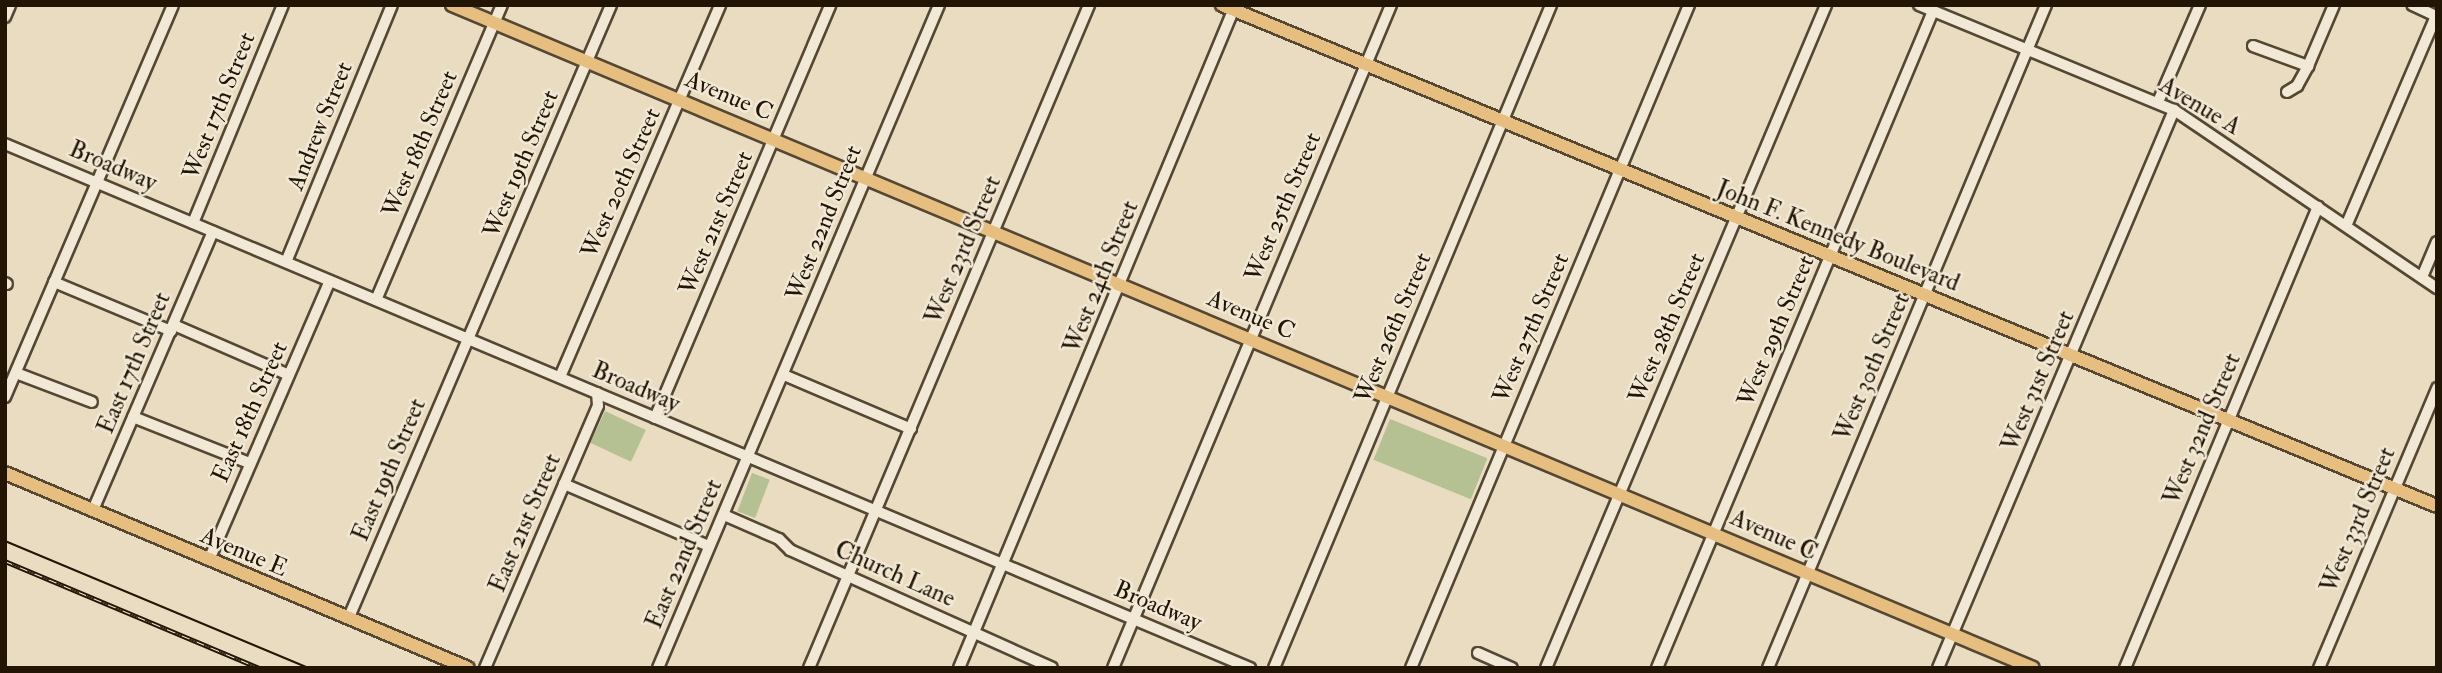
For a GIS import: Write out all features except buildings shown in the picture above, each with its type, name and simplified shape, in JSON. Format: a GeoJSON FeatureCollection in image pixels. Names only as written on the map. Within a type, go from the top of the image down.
{"type":"FeatureCollection","features":[{"type":"Feature","properties":{"kind":"main road","name":"Avenue C"},"geometry":{"type":"LineString","coordinates":[[452,5],[775,138],[865,179],[996,230],[2034,668]]}},
{"type":"Feature","properties":{"kind":"main road","name":"John F. Kennedy Boulevard"},"geometry":{"type":"LineString","coordinates":[[1230,7],[2437,506]]}},
{"type":"Feature","properties":{"kind":"main road","name":"Avenue E"},"geometry":{"type":"LineString","coordinates":[[5,473],[468,668]]}},
{"type":"Feature","properties":{"kind":"street"},"geometry":{"type":"LineString","coordinates":[[5,17],[10,5]]}},
{"type":"Feature","properties":{"kind":"street"},"geometry":{"type":"LineString","coordinates":[[5,397],[173,5]]}},
{"type":"Feature","properties":{"kind":"street","name":"West 17th Street"},"geometry":{"type":"LineString","coordinates":[[193,223],[283,5]]}},
{"type":"Feature","properties":{"kind":"street","name":"Andrew Street"},"geometry":{"type":"LineString","coordinates":[[286,262],[392,5]]}},
{"type":"Feature","properties":{"kind":"street","name":"West 18th Street"},"geometry":{"type":"LineString","coordinates":[[376,300],[502,5]]}},
{"type":"Feature","properties":{"kind":"street","name":"West 19th Street"},"geometry":{"type":"LineString","coordinates":[[469,340],[611,5]]}},
{"type":"Feature","properties":{"kind":"street","name":"West 20th Street"},"geometry":{"type":"LineString","coordinates":[[560,377],[720,5]]}},
{"type":"Feature","properties":{"kind":"street","name":"West 21st Street"},"geometry":{"type":"LineString","coordinates":[[655,418],[830,5]]}},
{"type":"Feature","properties":{"kind":"street","name":"West 22nd Street"},"geometry":{"type":"LineString","coordinates":[[748,457],[939,5]]}},
{"type":"Feature","properties":{"kind":"street","name":"West 23rd Street"},"geometry":{"type":"LineString","coordinates":[[809,668],[1089,5]]}},
{"type":"Feature","properties":{"kind":"street","name":"West 25th Street"},"geometry":{"type":"LineString","coordinates":[[1113,668],[1391,5]]}},
{"type":"Feature","properties":{"kind":"street","name":"West 26th Street"},"geometry":{"type":"LineString","coordinates":[[1274,668],[1551,5]]}},
{"type":"Feature","properties":{"kind":"street","name":"West 27th Street"},"geometry":{"type":"LineString","coordinates":[[1410,668],[1689,5]]}},
{"type":"Feature","properties":{"kind":"street","name":"West 28th Street"},"geometry":{"type":"LineString","coordinates":[[1546,668],[1826,5]]}},
{"type":"Feature","properties":{"kind":"street","name":"Avenue A"},"geometry":{"type":"LineString","coordinates":[[1919,5],[2174,110],[2437,288]]}},
{"type":"Feature","properties":{"kind":"street","name":"West 30th Street"},"geometry":{"type":"LineString","coordinates":[[1768,668],[2046,5]]}},
{"type":"Feature","properties":{"kind":"street"},"geometry":{"type":"LineString","coordinates":[[2158,102],[2200,5]]}},
{"type":"Feature","properties":{"kind":"street"},"geometry":{"type":"LineString","coordinates":[[2287,92],[2297,86],[2308,66],[2334,5]]}},
{"type":"Feature","properties":{"kind":"street"},"geometry":{"type":"LineString","coordinates":[[2346,226],[2436,16],[2412,5]]}},
{"type":"Feature","properties":{"kind":"street","name":"West 24th Street"},"geometry":{"type":"LineString","coordinates":[[959,668],[1122,284],[1230,7]]}},
{"type":"Feature","properties":{"kind":"street","name":"West 29th Street"},"geometry":{"type":"LineString","coordinates":[[1657,668],[1933,11]]}},
{"type":"Feature","properties":{"kind":"street"},"geometry":{"type":"LineString","coordinates":[[2253,46],[2308,66]]}},
{"type":"Feature","properties":{"kind":"street","name":"West 31st Street"},"geometry":{"type":"LineString","coordinates":[[1937,668],[2073,354],[2174,110]]}},
{"type":"Feature","properties":{"kind":"street","name":"Broadway"},"geometry":{"type":"LineString","coordinates":[[5,144],[1250,668]]}},
{"type":"Feature","properties":{"kind":"street","name":"West 32nd Street"},"geometry":{"type":"LineString","coordinates":[[2125,668],[2318,207]]}},
{"type":"Feature","properties":{"kind":"street","name":"East 17th Street"},"geometry":{"type":"LineString","coordinates":[[93,510],[213,232]]}},
{"type":"Feature","properties":{"kind":"street"},"geometry":{"type":"LineString","coordinates":[[2422,277],[2437,242]]}},
{"type":"Feature","properties":{"kind":"street","name":"East 18th Street"},"geometry":{"type":"LineString","coordinates":[[208,560],[330,281]]}},
{"type":"Feature","properties":{"kind":"street"},"geometry":{"type":"LineString","coordinates":[[54,282],[289,375]]}},
{"type":"Feature","properties":{"kind":"street","name":"East 19th Street"},"geometry":{"type":"LineString","coordinates":[[349,617],[469,340]]}},
{"type":"Feature","properties":{"kind":"street"},"geometry":{"type":"LineString","coordinates":[[16,373],[92,402]]}},
{"type":"Feature","properties":{"kind":"street"},"geometry":{"type":"LineString","coordinates":[[784,375],[911,429]]}},
{"type":"Feature","properties":{"kind":"street","name":"West 33rd Street"},"geometry":{"type":"LineString","coordinates":[[2319,668],[2437,388]]}},
{"type":"Feature","properties":{"kind":"street","name":"East 21st Street"},"geometry":{"type":"LineString","coordinates":[[485,668],[598,406],[597,393]]}},
{"type":"Feature","properties":{"kind":"street"},"geometry":{"type":"LineString","coordinates":[[133,417],[249,464]]}},
{"type":"Feature","properties":{"kind":"street","name":"East 22nd Street"},"geometry":{"type":"LineString","coordinates":[[658,668],[748,457]]}},
{"type":"Feature","properties":{"kind":"street"},"geometry":{"type":"LineString","coordinates":[[564,484],[709,546]]}},
{"type":"Feature","properties":{"kind":"street","name":"Church Lane"},"geometry":{"type":"LineString","coordinates":[[724,515],[849,577],[1052,668]]}},
{"type":"Feature","properties":{"kind":"street"},"geometry":{"type":"LineString","coordinates":[[1478,653],[1513,668]]}},
{"type":"Feature","properties":{"kind":"green space"},"geometry":{"type":"Polygon","coordinates":[[[605,411],[646,430],[631,462],[590,443],[605,411]]]}},
{"type":"Feature","properties":{"kind":"green space"},"geometry":{"type":"Polygon","coordinates":[[[1390,419],[1487,458],[1471,499],[1374,460],[1390,419]]]}},
{"type":"Feature","properties":{"kind":"green space"},"geometry":{"type":"Polygon","coordinates":[[[752,473],[770,480],[755,518],[737,511],[752,473]]]}},
{"type":"Feature","properties":{"kind":"tram line"},"geometry":{"type":"LineString","coordinates":[[5,541],[308,668]]}},
{"type":"Feature","properties":{"kind":"railway"},"geometry":{"type":"LineString","coordinates":[[5,561],[259,668]]}}]}
